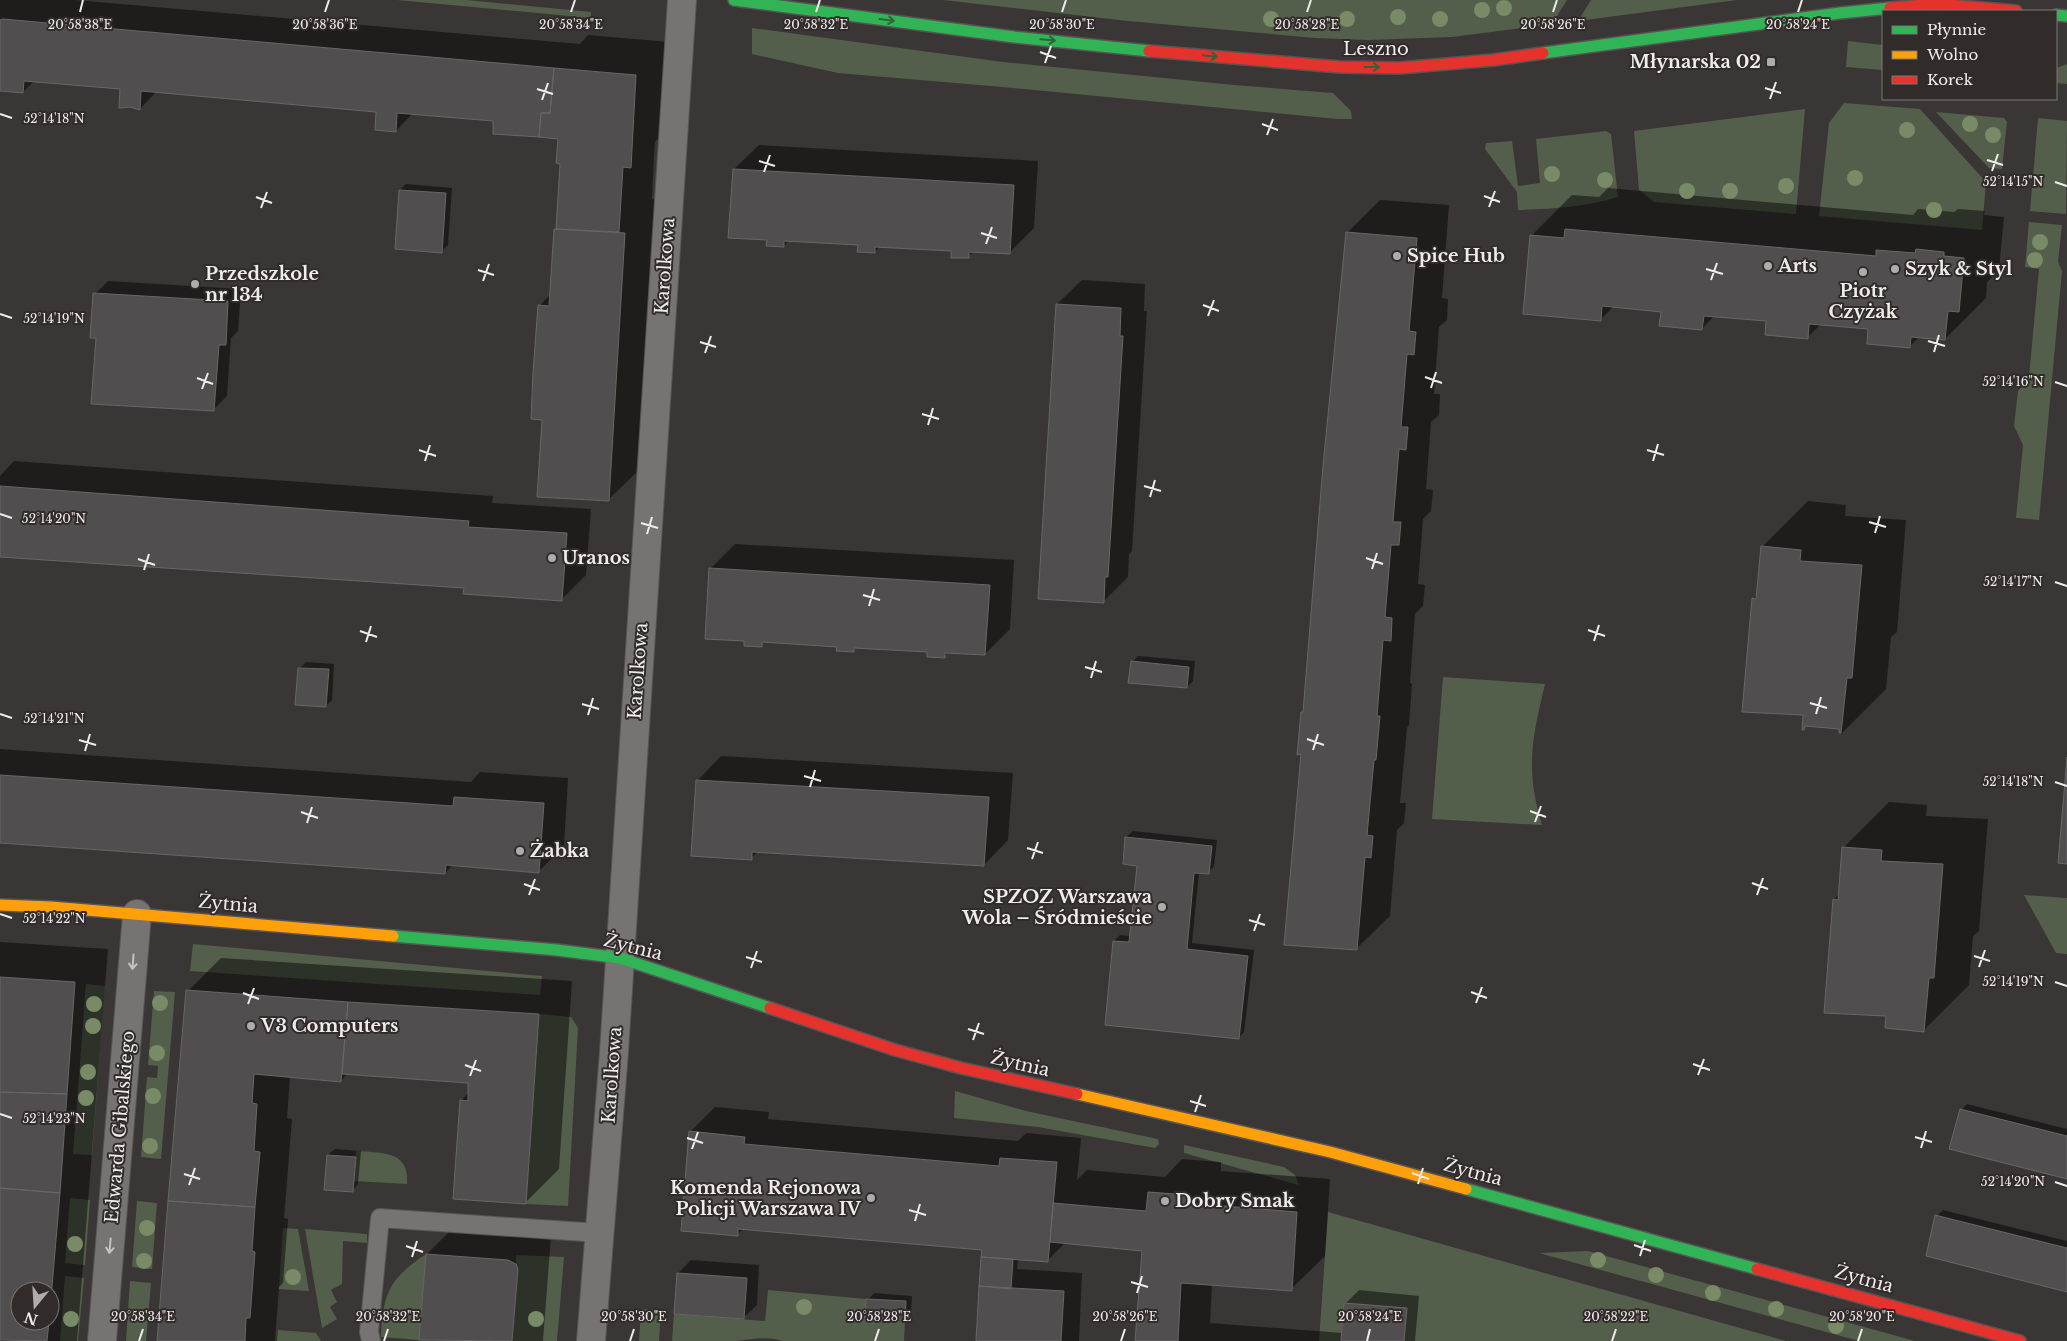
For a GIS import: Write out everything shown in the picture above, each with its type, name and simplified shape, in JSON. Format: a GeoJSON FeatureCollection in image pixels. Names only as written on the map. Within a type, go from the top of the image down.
{"type":"FeatureCollection","features":[{"type":"Feature","properties":{"kind":"street","name":"Karolkowa"},"geometry":{"type":"LineString","coordinates":[[591,1341],[620,958],[682,0]]}},
{"type":"Feature","properties":{"kind":"street","name":"Leszno"},"geometry":{"type":"LineString","coordinates":[[734,0],[1014,37],[1220,58],[1340,67],[1399,68],[1493,60],[1840,13],[1913,6],[1937,4],[2005,10]]}},
{"type":"Feature","properties":{"kind":"street","name":"Żytnia"},"geometry":{"type":"LineString","coordinates":[[0,905],[137,914],[557,950],[620,958],[886,1047],[961,1068],[1330,1152],[2020,1341]]}},
{"type":"Feature","properties":{"kind":"street","name":"Edwarda Gibalskiego"},"geometry":{"type":"LineString","coordinates":[[102,1341],[137,914]]}},
{"type":"Feature","properties":{"kind":"lane"},"geometry":{"type":"LineString","coordinates":[[371,1341],[369,1332],[380,1218],[600,1233]]}},
{"type":"Feature","properties":{"kind":"green space"},"geometry":{"type":"Polygon","coordinates":[[[397,0],[467,0],[591,12],[591,18],[397,0]]]}},
{"type":"Feature","properties":{"kind":"green space"},"geometry":{"type":"Polygon","coordinates":[[[943,0],[1567,0],[1552,24],[1452,37],[1369,40],[1315,38],[1128,21],[943,0]]]}},
{"type":"Feature","properties":{"kind":"green space"},"geometry":{"type":"Polygon","coordinates":[[[1591,0],[1737,0],[1578,21],[1591,0]]]}},
{"type":"Feature","properties":{"kind":"green space"},"geometry":{"type":"Polygon","coordinates":[[[752,28],[1003,62],[1333,93],[1351,111],[1352,119],[838,73],[752,54],[752,28]]]}},
{"type":"Feature","properties":{"kind":"green space"},"geometry":{"type":"Polygon","coordinates":[[[1848,41],[1882,45],[1882,70],[1846,67],[1848,41]]]}},
{"type":"Feature","properties":{"kind":"green space"},"geometry":{"type":"Polygon","coordinates":[[[2067,64],[2067,84],[2057,83],[2057,68],[2067,64]]]}},
{"type":"Feature","properties":{"kind":"green space"},"geometry":{"type":"Polygon","coordinates":[[[1844,103],[1920,109],[1986,182],[1982,230],[1819,216],[1829,123],[1844,103]]]}},
{"type":"Feature","properties":{"kind":"green space"},"geometry":{"type":"Polygon","coordinates":[[[1805,109],[1796,214],[1654,202],[1639,190],[1634,131],[1805,109]]]}},
{"type":"Feature","properties":{"kind":"green space"},"geometry":{"type":"Polygon","coordinates":[[[1936,112],[2004,118],[2007,122],[2002,169],[1989,168],[1936,112]]]}},
{"type":"Feature","properties":{"kind":"green space"},"geometry":{"type":"Polygon","coordinates":[[[2038,118],[2067,121],[2066,214],[2030,211],[2038,118]]]}},
{"type":"Feature","properties":{"kind":"green space"},"geometry":{"type":"Polygon","coordinates":[[[1606,131],[1611,134],[1618,197],[1581,205],[1518,210],[1517,192],[1485,149],[1486,143],[1512,141],[1518,186],[1540,183],[1536,139],[1606,131]]]}},
{"type":"Feature","properties":{"kind":"green space"},"geometry":{"type":"Polygon","coordinates":[[[2029,222],[2062,225],[2058,262],[2062,271],[2039,520],[2016,518],[2023,445],[2014,426],[2018,391],[2029,377],[2039,269],[2025,267],[2029,222]]]}},
{"type":"Feature","properties":{"kind":"green space"},"geometry":{"type":"Polygon","coordinates":[[[1443,677],[1545,684],[1532,754],[1533,787],[1542,825],[1432,819],[1443,677]]]}},
{"type":"Feature","properties":{"kind":"green space"},"geometry":{"type":"Polygon","coordinates":[[[2024,895],[2067,898],[2067,954],[2056,953],[2024,895]]]}},
{"type":"Feature","properties":{"kind":"green space"},"geometry":{"type":"Polygon","coordinates":[[[193,944],[542,976],[540,995],[190,971],[193,944]]]}},
{"type":"Feature","properties":{"kind":"green space"},"geometry":{"type":"Polygon","coordinates":[[[86,984],[105,986],[92,1155],[73,1154],[86,984]]]}},
{"type":"Feature","properties":{"kind":"green space"},"geometry":{"type":"Polygon","coordinates":[[[154,991],[175,992],[161,1159],[141,1157],[147,1077],[157,1078],[158,1066],[148,1065],[154,991]]]}},
{"type":"Feature","properties":{"kind":"green space"},"geometry":{"type":"Polygon","coordinates":[[[539,1014],[571,1017],[578,1028],[568,1206],[526,1204],[539,1014]]]}},
{"type":"Feature","properties":{"kind":"green space"},"geometry":{"type":"Polygon","coordinates":[[[955,1091],[1026,1111],[1158,1139],[1159,1144],[1155,1148],[1038,1127],[954,1118],[955,1091]]]}},
{"type":"Feature","properties":{"kind":"green space"},"geometry":{"type":"Polygon","coordinates":[[[1184,1145],[1284,1167],[1295,1175],[1299,1185],[1184,1153],[1184,1145]]]}},
{"type":"Feature","properties":{"kind":"green space"},"geometry":{"type":"Polygon","coordinates":[[[356,1151],[384,1153],[399,1159],[407,1173],[407,1184],[353,1181],[356,1151]]]}},
{"type":"Feature","properties":{"kind":"green space"},"geometry":{"type":"Polygon","coordinates":[[[70,1198],[90,1200],[85,1265],[65,1263],[70,1198]]]}},
{"type":"Feature","properties":{"kind":"green space"},"geometry":{"type":"Polygon","coordinates":[[[137,1201],[157,1203],[152,1269],[132,1267],[137,1201]]]}},
{"type":"Feature","properties":{"kind":"green space"},"geometry":{"type":"Polygon","coordinates":[[[1328,1212],[1786,1341],[1319,1341],[1328,1212]]]}},
{"type":"Feature","properties":{"kind":"green space"},"geometry":{"type":"Polygon","coordinates":[[[283,1228],[298,1229],[309,1291],[279,1289],[283,1228]]]}},
{"type":"Feature","properties":{"kind":"green space"},"geometry":{"type":"Polygon","coordinates":[[[305,1229],[367,1234],[367,1243],[343,1241],[342,1284],[331,1290],[337,1302],[330,1307],[337,1319],[322,1328],[305,1229]]]}},
{"type":"Feature","properties":{"kind":"green space"},"geometry":{"type":"Polygon","coordinates":[[[1588,1251],[1915,1341],[1859,1341],[1539,1253],[1588,1251]]]}},
{"type":"Feature","properties":{"kind":"green space"},"geometry":{"type":"Polygon","coordinates":[[[426,1254],[419,1340],[381,1337],[386,1298],[390,1288],[404,1271],[426,1254]]]}},
{"type":"Feature","properties":{"kind":"green space"},"geometry":{"type":"Polygon","coordinates":[[[516,1255],[564,1257],[557,1341],[512,1341],[518,1270],[516,1255]]]}},
{"type":"Feature","properties":{"kind":"green space"},"geometry":{"type":"Polygon","coordinates":[[[65,1276],[84,1278],[78,1341],[60,1341],[65,1276]]]}},
{"type":"Feature","properties":{"kind":"green space"},"geometry":{"type":"Polygon","coordinates":[[[130,1281],[151,1283],[146,1341],[126,1341],[130,1281]]]}},
{"type":"Feature","properties":{"kind":"green space"},"geometry":{"type":"Polygon","coordinates":[[[768,1290],[866,1299],[865,1318],[905,1321],[904,1341],[783,1341],[765,1338],[736,1341],[672,1341],[674,1314],[765,1321],[768,1290]]]}},
{"type":"Feature","properties":{"kind":"green space"},"geometry":{"type":"Polygon","coordinates":[[[641,1309],[661,1310],[659,1341],[639,1341],[641,1309]]]}},
{"type":"Feature","properties":{"kind":"green space"},"geometry":{"type":"Polygon","coordinates":[[[278,1330],[316,1333],[321,1341],[277,1341],[278,1330]]]}},
{"type":"Feature","properties":{"kind":"building"},"geometry":{"type":"Polygon","coordinates":[[[0,20],[554,68],[550,113],[541,113],[539,137],[493,134],[493,121],[397,113],[396,132],[375,130],[376,112],[141,91],[140,110],[130,107],[119,108],[120,89],[24,81],[23,93],[0,91],[0,20]]]}},
{"type":"Feature","properties":{"kind":"building"},"geometry":{"type":"Polygon","coordinates":[[[554,68],[636,75],[631,168],[623,167],[619,232],[556,229],[560,164],[556,163],[558,139],[539,137],[541,113],[550,113],[554,68]]]}},
{"type":"Feature","properties":{"kind":"building"},"geometry":{"type":"Polygon","coordinates":[[[733,169],[1014,185],[1010,254],[969,252],[969,258],[951,258],[951,251],[875,247],[875,253],[857,252],[858,245],[784,241],[784,247],[766,246],[767,240],[728,238],[733,169]]]}},
{"type":"Feature","properties":{"kind":"building"},"geometry":{"type":"Polygon","coordinates":[[[399,190],[446,193],[442,253],[395,249],[399,190]]]}},
{"type":"Feature","properties":{"kind":"building"},"geometry":{"type":"Polygon","coordinates":[[[554,229],[625,233],[609,501],[537,497],[542,420],[531,419],[533,373],[538,305],[549,306],[554,229]]]}},
{"type":"Feature","properties":{"kind":"building"},"geometry":{"type":"Polygon","coordinates":[[[1565,229],[1876,256],[1876,250],[1915,253],[1916,249],[1944,252],[1944,256],[1964,258],[1959,312],[1948,311],[1945,340],[1911,337],[1910,348],[1867,344],[1868,329],[1809,324],[1808,339],[1765,335],[1766,321],[1704,316],[1702,330],[1659,326],[1661,312],[1602,306],[1601,321],[1523,314],[1530,235],[1564,238],[1565,229]]]}},
{"type":"Feature","properties":{"kind":"building"},"geometry":{"type":"Polygon","coordinates":[[[1346,232],[1417,238],[1409,331],[1416,332],[1414,355],[1407,354],[1401,427],[1408,427],[1406,450],[1399,449],[1393,522],[1401,522],[1399,545],[1391,545],[1385,617],[1392,618],[1391,641],[1383,640],[1377,716],[1380,716],[1367,835],[1373,836],[1371,858],[1365,857],[1357,950],[1284,945],[1301,754],[1297,755],[1301,712],[1303,712],[1323,466],[1346,232]]]}},
{"type":"Feature","properties":{"kind":"building"},"geometry":{"type":"Polygon","coordinates":[[[93,293],[228,301],[226,345],[219,345],[214,411],[91,404],[96,338],[90,338],[93,293]]]}},
{"type":"Feature","properties":{"kind":"building"},"geometry":{"type":"Polygon","coordinates":[[[1056,304],[1121,308],[1120,336],[1123,336],[1108,577],[1105,577],[1104,603],[1038,599],[1056,304]]]}},
{"type":"Feature","properties":{"kind":"building"},"geometry":{"type":"Polygon","coordinates":[[[0,486],[469,521],[468,527],[567,533],[562,601],[463,594],[464,588],[0,557],[0,486]]]}},
{"type":"Feature","properties":{"kind":"building"},"geometry":{"type":"Polygon","coordinates":[[[1761,546],[1801,550],[1800,561],[1862,565],[1852,678],[1847,678],[1841,733],[1839,733],[1839,729],[1805,726],[1804,730],[1802,730],[1803,715],[1742,712],[1752,598],[1756,599],[1761,546]]]}},
{"type":"Feature","properties":{"kind":"building"},"geometry":{"type":"Polygon","coordinates":[[[709,568],[990,585],[985,655],[945,653],[945,658],[927,657],[927,652],[854,648],[854,652],[836,651],[837,647],[762,642],[762,647],[744,646],[744,641],[705,639],[709,568]]]}},
{"type":"Feature","properties":{"kind":"building"},"geometry":{"type":"Polygon","coordinates":[[[1131,661],[1189,667],[1187,688],[1128,683],[1131,661]]]}},
{"type":"Feature","properties":{"kind":"building"},"geometry":{"type":"Polygon","coordinates":[[[298,668],[329,669],[326,707],[295,705],[298,668]]]}},
{"type":"Feature","properties":{"kind":"building"},"geometry":{"type":"Polygon","coordinates":[[[2067,757],[2067,864],[2058,863],[2067,757]]]}},
{"type":"Feature","properties":{"kind":"building"},"geometry":{"type":"Polygon","coordinates":[[[0,775],[453,806],[454,797],[544,803],[539,873],[446,865],[445,874],[0,843],[0,775]]]}},
{"type":"Feature","properties":{"kind":"building"},"geometry":{"type":"Polygon","coordinates":[[[696,780],[989,797],[984,866],[752,852],[752,860],[691,856],[696,780]]]}},
{"type":"Feature","properties":{"kind":"building","name":"SPZOZ Warszawa Wola – Śródmieście"},"geometry":{"type":"Polygon","coordinates":[[[1125,837],[1212,846],[1209,874],[1194,873],[1187,949],[1248,956],[1239,1039],[1105,1025],[1113,941],[1129,942],[1137,866],[1123,864],[1125,837]]]}},
{"type":"Feature","properties":{"kind":"building"},"geometry":{"type":"Polygon","coordinates":[[[1842,847],[1882,850],[1881,861],[1943,864],[1934,978],[1929,978],[1924,1032],[1885,1028],[1886,1016],[1824,1013],[1833,899],[1838,900],[1842,847]]]}},
{"type":"Feature","properties":{"kind":"building"},"geometry":{"type":"Polygon","coordinates":[[[0,977],[75,982],[67,1094],[0,1092],[0,977]]]}},
{"type":"Feature","properties":{"kind":"building"},"geometry":{"type":"Polygon","coordinates":[[[186,990],[348,1002],[341,1082],[254,1074],[252,1103],[257,1104],[254,1151],[260,1152],[255,1207],[168,1201],[186,990]]]}},
{"type":"Feature","properties":{"kind":"building"},"geometry":{"type":"Polygon","coordinates":[[[348,1002],[539,1014],[526,1204],[453,1199],[460,1100],[468,1101],[468,1083],[342,1074],[348,1002]]]}},
{"type":"Feature","properties":{"kind":"building"},"geometry":{"type":"Polygon","coordinates":[[[0,1092],[67,1094],[60,1193],[0,1188],[0,1092]]]}},
{"type":"Feature","properties":{"kind":"building"},"geometry":{"type":"Polygon","coordinates":[[[1960,1109],[2067,1136],[2067,1179],[1949,1149],[1960,1109]]]}},
{"type":"Feature","properties":{"kind":"building"},"geometry":{"type":"Polygon","coordinates":[[[689,1131],[745,1137],[744,1144],[999,1166],[1000,1158],[1057,1162],[1048,1262],[981,1257],[982,1250],[738,1229],[738,1236],[681,1231],[689,1131]]]}},
{"type":"Feature","properties":{"kind":"building"},"geometry":{"type":"Polygon","coordinates":[[[327,1155],[356,1157],[353,1192],[324,1190],[327,1155]]]}},
{"type":"Feature","properties":{"kind":"building"},"geometry":{"type":"Polygon","coordinates":[[[0,1188],[60,1193],[52,1281],[10,1281],[10,1331],[48,1331],[47,1341],[0,1340],[0,1188]]]}},
{"type":"Feature","properties":{"kind":"building"},"geometry":{"type":"Polygon","coordinates":[[[1148,1192],[1188,1195],[1188,1203],[1297,1212],[1292,1291],[1181,1283],[1178,1341],[1135,1341],[1142,1251],[1050,1242],[1053,1203],[1146,1211],[1148,1192]]]}},
{"type":"Feature","properties":{"kind":"building"},"geometry":{"type":"Polygon","coordinates":[[[168,1201],[255,1207],[252,1251],[255,1252],[250,1318],[246,1318],[245,1341],[157,1341],[168,1201]]]}},
{"type":"Feature","properties":{"kind":"building"},"geometry":{"type":"Polygon","coordinates":[[[1935,1215],[2067,1248],[2067,1292],[1926,1256],[1935,1215]]]}},
{"type":"Feature","properties":{"kind":"building"},"geometry":{"type":"Polygon","coordinates":[[[426,1254],[508,1260],[516,1264],[518,1269],[512,1341],[419,1340],[426,1254]]]}},
{"type":"Feature","properties":{"kind":"building"},"geometry":{"type":"Polygon","coordinates":[[[981,1257],[1013,1259],[1011,1289],[979,1286],[981,1257]]]}},
{"type":"Feature","properties":{"kind":"building"},"geometry":{"type":"Polygon","coordinates":[[[677,1273],[747,1278],[744,1319],[674,1314],[677,1273]]]}},
{"type":"Feature","properties":{"kind":"building"},"geometry":{"type":"Polygon","coordinates":[[[979,1286],[1064,1291],[1061,1341],[976,1341],[979,1286]]]}},
{"type":"Feature","properties":{"kind":"building"},"geometry":{"type":"Polygon","coordinates":[[[866,1299],[906,1301],[905,1320],[865,1318],[866,1299]]]}},
{"type":"Feature","properties":{"kind":"building"},"geometry":{"type":"Polygon","coordinates":[[[1344,1303],[1407,1308],[1404,1341],[1341,1341],[1344,1303]]]}},
{"type":"Feature","properties":{"kind":"traffic: fast"},"geometry":{"type":"LineString","coordinates":[[734,0],[1014,37],[1149,51]]}},
{"type":"Feature","properties":{"kind":"traffic: fast"},"geometry":{"type":"LineString","coordinates":[[1543,53],[1890,8]]}},
{"type":"Feature","properties":{"kind":"traffic: fast"},"geometry":{"type":"LineString","coordinates":[[2057,15],[2067,16]]}},
{"type":"Feature","properties":{"kind":"traffic: fast"},"geometry":{"type":"LineString","coordinates":[[393,936],[557,950],[620,958],[770,1008]]}},
{"type":"Feature","properties":{"kind":"traffic: fast"},"geometry":{"type":"LineString","coordinates":[[1466,1189],[1757,1269]]}},
{"type":"Feature","properties":{"kind":"traffic: slow"},"geometry":{"type":"LineString","coordinates":[[0,905],[51,907],[393,936]]}},
{"type":"Feature","properties":{"kind":"traffic: slow"},"geometry":{"type":"LineString","coordinates":[[1077,1094],[1330,1152],[1466,1189]]}},
{"type":"Feature","properties":{"kind":"traffic: jam"},"geometry":{"type":"LineString","coordinates":[[1890,8],[1937,4],[2005,10]]}},
{"type":"Feature","properties":{"kind":"traffic: jam"},"geometry":{"type":"LineString","coordinates":[[1149,51],[1340,67],[1399,68],[1493,60],[1543,53]]}},
{"type":"Feature","properties":{"kind":"traffic: jam"},"geometry":{"type":"LineString","coordinates":[[770,1008],[895,1050],[961,1068],[1077,1094]]}},
{"type":"Feature","properties":{"kind":"traffic: jam"},"geometry":{"type":"LineString","coordinates":[[1757,1269],[2020,1341]]}},
{"type":"Feature","properties":{"kind":"place","name":"Młynarska 02"},"geometry":{"type":"Point","coordinates":[1771,62]}},
{"type":"Feature","properties":{"kind":"place","name":"Spice Hub"},"geometry":{"type":"Point","coordinates":[1397,256]}},
{"type":"Feature","properties":{"kind":"place","name":"Arts"},"geometry":{"type":"Point","coordinates":[1768,266]}},
{"type":"Feature","properties":{"kind":"place","name":"Szyk & Styl"},"geometry":{"type":"Point","coordinates":[1895,269]}},
{"type":"Feature","properties":{"kind":"place","name":"Piotr Czyżak"},"geometry":{"type":"Point","coordinates":[1863,272]}},
{"type":"Feature","properties":{"kind":"place","name":"Przedszkole nr 134"},"geometry":{"type":"Point","coordinates":[195,284]}},
{"type":"Feature","properties":{"kind":"place","name":"Uranos"},"geometry":{"type":"Point","coordinates":[552,558]}},
{"type":"Feature","properties":{"kind":"place","name":"Żabka"},"geometry":{"type":"Point","coordinates":[520,851]}},
{"type":"Feature","properties":{"kind":"place","name":"SPZOZ Warszawa Wola – Śródmieście"},"geometry":{"type":"Point","coordinates":[1162,907]}},
{"type":"Feature","properties":{"kind":"place","name":"V3 Computers"},"geometry":{"type":"Point","coordinates":[251,1026]}},
{"type":"Feature","properties":{"kind":"place","name":"Komenda Rejonowa Policji Warszawa IV"},"geometry":{"type":"Point","coordinates":[871,1198]}},
{"type":"Feature","properties":{"kind":"place","name":"Dobry Smak"},"geometry":{"type":"Point","coordinates":[1165,1201]}}]}
